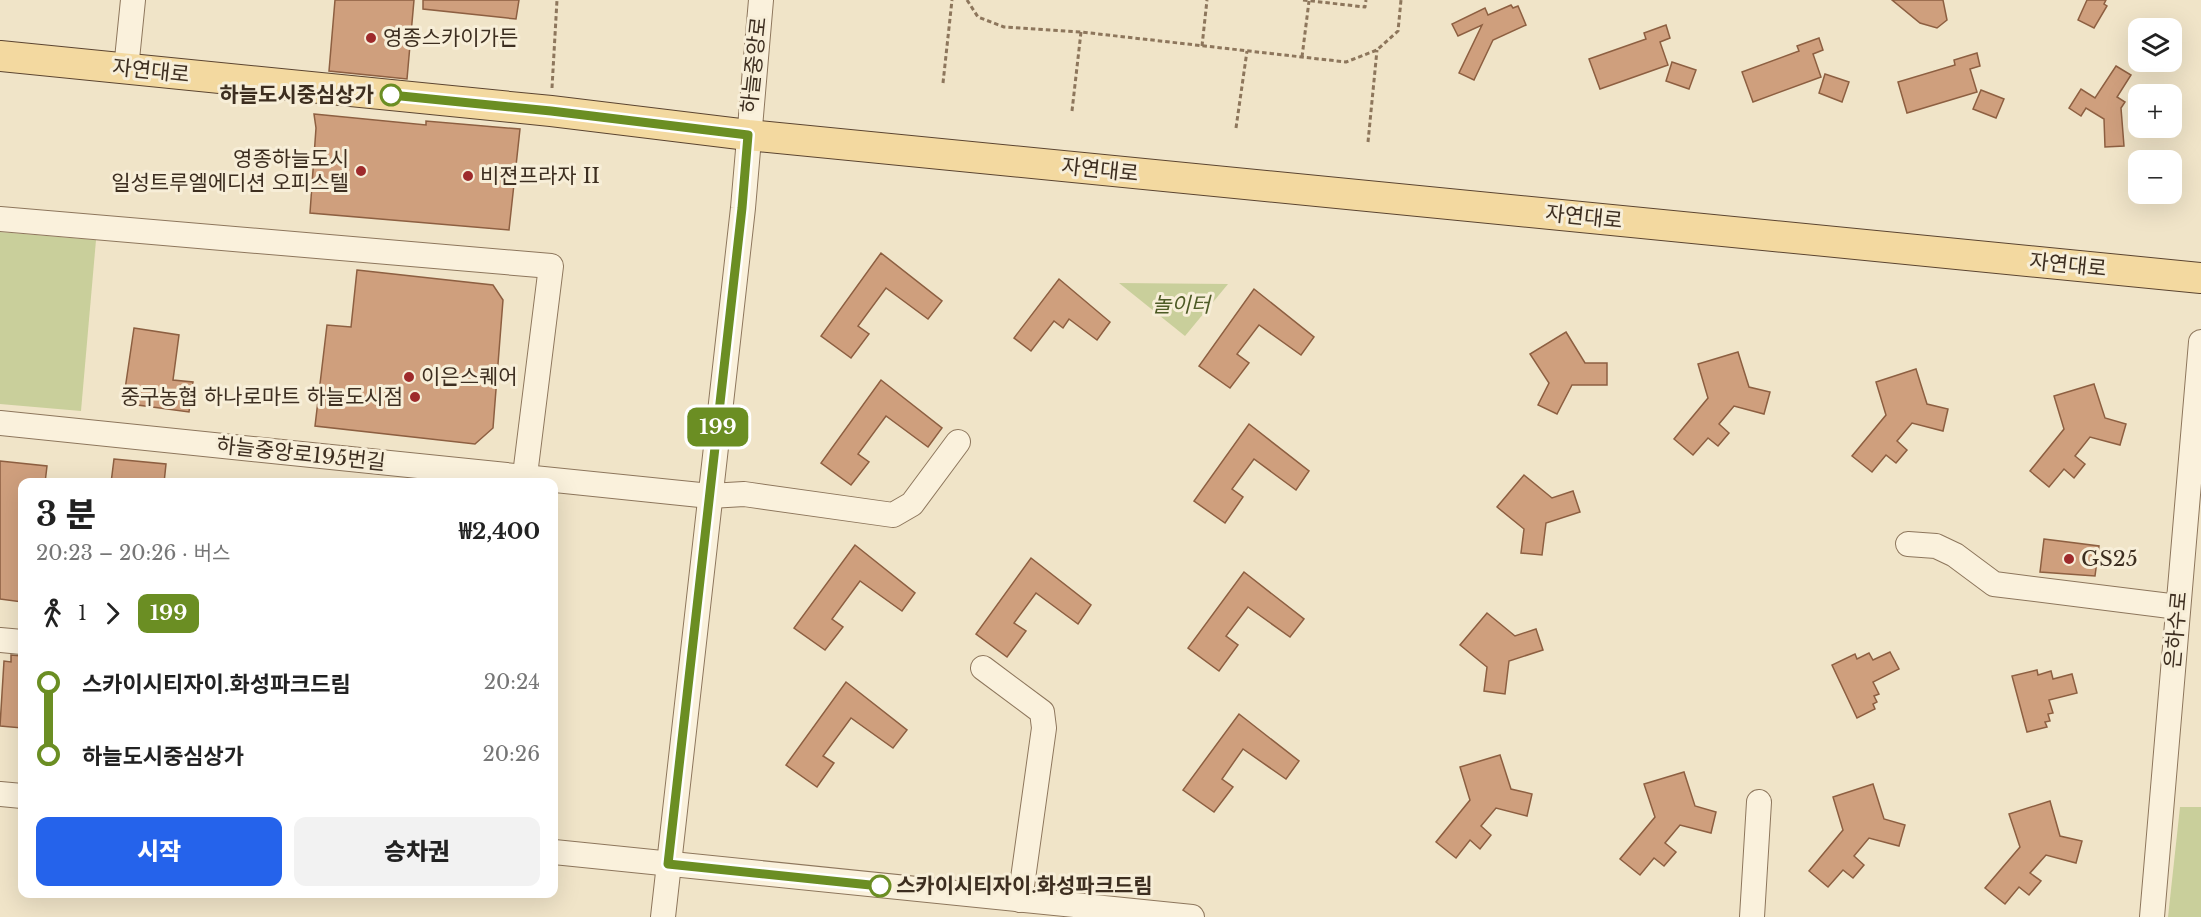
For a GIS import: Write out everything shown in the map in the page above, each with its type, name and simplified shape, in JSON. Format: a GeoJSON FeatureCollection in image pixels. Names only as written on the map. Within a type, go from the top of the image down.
{"type":"FeatureCollection","features":[{"type":"Feature","properties":{"kind":"main road","name":"자연대로"},"geometry":{"type":"LineString","coordinates":[[0,56],[551,111],[748,135],[2201,278]]}},
{"type":"Feature","properties":{"kind":"street"},"geometry":{"type":"LineString","coordinates":[[126,69],[133,0]]}},
{"type":"Feature","properties":{"kind":"street","name":"하늘중앙로"},"geometry":{"type":"LineString","coordinates":[[663,917],[742,208],[760,0]]}},
{"type":"Feature","properties":{"kind":"street"},"geometry":{"type":"LineString","coordinates":[[0,219],[551,266],[525,478]]}},
{"type":"Feature","properties":{"kind":"street","name":"은하수로"},"geometry":{"type":"LineString","coordinates":[[2152,917],[2201,342]]}},
{"type":"Feature","properties":{"kind":"street","name":"하늘중앙로195번길"},"geometry":{"type":"LineString","coordinates":[[0,423],[507,478]]}},
{"type":"Feature","properties":{"kind":"street","name":"하늘중앙로195번길"},"geometry":{"type":"LineString","coordinates":[[558,483],[710,496],[744,494],[893,515],[912,504],[958,442]]}},
{"type":"Feature","properties":{"kind":"street"},"geometry":{"type":"LineString","coordinates":[[1908,544],[1936,546],[1955,555],[1994,584],[2178,607]]}},
{"type":"Feature","properties":{"kind":"street"},"geometry":{"type":"LineString","coordinates":[[0,640],[18,642]]}},
{"type":"Feature","properties":{"kind":"street"},"geometry":{"type":"LineString","coordinates":[[983,668],[1042,712],[1044,728],[1020,900]]}},
{"type":"Feature","properties":{"kind":"street"},"geometry":{"type":"LineString","coordinates":[[0,794],[18,796]]}},
{"type":"Feature","properties":{"kind":"street"},"geometry":{"type":"LineString","coordinates":[[1752,917],[1760,802]]}},
{"type":"Feature","properties":{"kind":"street"},"geometry":{"type":"LineString","coordinates":[[558,852],[1192,917]]}},
{"type":"Feature","properties":{"kind":"path"},"geometry":{"type":"LineString","coordinates":[[551,111],[557,0]]}},
{"type":"Feature","properties":{"kind":"path"},"geometry":{"type":"LineString","coordinates":[[943,83],[952,0]]}},
{"type":"Feature","properties":{"kind":"path"},"geometry":{"type":"LineString","coordinates":[[967,0],[978,17],[1004,27],[1081,32],[1346,62],[1377,50],[1398,31],[1401,0]]}},
{"type":"Feature","properties":{"kind":"path"},"geometry":{"type":"LineString","coordinates":[[1202,46],[1207,0]]}},
{"type":"Feature","properties":{"kind":"path"},"geometry":{"type":"LineString","coordinates":[[1303,0],[1365,7],[1366,0]]}},
{"type":"Feature","properties":{"kind":"path"},"geometry":{"type":"LineString","coordinates":[[1302,57],[1309,1]]}},
{"type":"Feature","properties":{"kind":"path"},"geometry":{"type":"LineString","coordinates":[[1072,111],[1081,32]]}},
{"type":"Feature","properties":{"kind":"path"},"geometry":{"type":"LineString","coordinates":[[1368,142],[1377,50]]}},
{"type":"Feature","properties":{"kind":"path"},"geometry":{"type":"LineString","coordinates":[[1236,128],[1247,51]]}},
{"type":"Feature","properties":{"kind":"green space"},"geometry":{"type":"Polygon","coordinates":[[[0,232],[96,240],[81,411],[0,404],[0,232]]]}},
{"type":"Feature","properties":{"kind":"green space","name":"놀이터"},"geometry":{"type":"Polygon","coordinates":[[[1119,283],[1228,284],[1185,336],[1119,283]]]}},
{"type":"Feature","properties":{"kind":"green space"},"geometry":{"type":"Polygon","coordinates":[[[2180,807],[2201,807],[2201,917],[2168,917],[2180,807]]]}},
{"type":"Feature","properties":{"kind":"building","name":"영종스카이가든"},"geometry":{"type":"Polygon","coordinates":[[[335,0],[414,0],[407,79],[329,71],[335,0]]]}},
{"type":"Feature","properties":{"kind":"building"},"geometry":{"type":"Polygon","coordinates":[[[423,0],[519,0],[516,19],[423,9],[423,0]]]}},
{"type":"Feature","properties":{"kind":"building"},"geometry":{"type":"Polygon","coordinates":[[[1892,0],[1943,0],[1947,20],[1937,28],[1920,23],[1892,0]]]}},
{"type":"Feature","properties":{"kind":"building"},"geometry":{"type":"Polygon","coordinates":[[[2087,0],[2106,0],[2104,4],[2107,6],[2094,28],[2078,20],[2087,0]]]}},
{"type":"Feature","properties":{"kind":"building"},"geometry":{"type":"Polygon","coordinates":[[[1511,5],[1513,8],[1518,6],[1526,25],[1493,40],[1474,80],[1459,73],[1482,25],[1458,36],[1452,24],[1485,8],[1488,15],[1511,5]]]}},
{"type":"Feature","properties":{"kind":"building"},"geometry":{"type":"Polygon","coordinates":[[[1666,25],[1670,38],[1660,42],[1668,65],[1600,89],[1589,59],[1646,39],[1644,33],[1666,25]]]}},
{"type":"Feature","properties":{"kind":"building"},"geometry":{"type":"Polygon","coordinates":[[[1819,38],[1823,50],[1813,54],[1821,77],[1753,102],[1742,72],[1799,51],[1797,46],[1819,38]]]}},
{"type":"Feature","properties":{"kind":"building"},"geometry":{"type":"Polygon","coordinates":[[[1977,53],[1980,66],[1970,69],[1977,92],[1907,113],[1898,82],[1955,65],[1954,60],[1977,53]]]}},
{"type":"Feature","properties":{"kind":"building"},"geometry":{"type":"Polygon","coordinates":[[[1672,62],[1696,70],[1689,89],[1666,81],[1672,62]]]}},
{"type":"Feature","properties":{"kind":"building"},"geometry":{"type":"Polygon","coordinates":[[[2116,66],[2131,75],[2117,97],[2125,102],[2121,108],[2124,146],[2105,147],[2104,119],[2086,108],[2081,116],[2069,108],[2081,89],[2095,98],[2116,66]]]}},
{"type":"Feature","properties":{"kind":"building"},"geometry":{"type":"Polygon","coordinates":[[[1825,74],[1849,82],[1842,102],[1819,93],[1825,74]]]}},
{"type":"Feature","properties":{"kind":"building"},"geometry":{"type":"Polygon","coordinates":[[[1981,90],[2004,99],[1996,118],[1973,109],[1981,90]]]}},
{"type":"Feature","properties":{"kind":"building"},"geometry":{"type":"Polygon","coordinates":[[[314,114],[426,125],[426,121],[520,129],[509,230],[310,213],[316,128],[314,114]]]}},
{"type":"Feature","properties":{"kind":"building"},"geometry":{"type":"Polygon","coordinates":[[[881,253],[942,301],[928,319],[886,288],[858,326],[869,334],[851,358],[821,336],[881,253]]]}},
{"type":"Feature","properties":{"kind":"building","name":"이은스퀘어"},"geometry":{"type":"Polygon","coordinates":[[[357,270],[493,285],[503,300],[493,428],[475,444],[315,426],[327,325],[351,327],[357,270]]]}},
{"type":"Feature","properties":{"kind":"building"},"geometry":{"type":"Polygon","coordinates":[[[1059,279],[1110,322],[1097,340],[1069,319],[1063,328],[1054,321],[1031,351],[1014,338],[1059,279]]]}},
{"type":"Feature","properties":{"kind":"building"},"geometry":{"type":"Polygon","coordinates":[[[1254,289],[1314,337],[1301,355],[1259,325],[1237,354],[1249,363],[1230,388],[1199,366],[1254,289]]]}},
{"type":"Feature","properties":{"kind":"building"},"geometry":{"type":"Polygon","coordinates":[[[134,328],[179,335],[173,380],[193,382],[189,412],[123,403],[134,328]]]}},
{"type":"Feature","properties":{"kind":"building"},"geometry":{"type":"Polygon","coordinates":[[[1566,332],[1585,363],[1607,363],[1607,385],[1572,385],[1557,414],[1538,405],[1549,383],[1530,354],[1566,332]]]}},
{"type":"Feature","properties":{"kind":"building"},"geometry":{"type":"Polygon","coordinates":[[[1738,352],[1749,387],[1770,392],[1764,414],[1734,406],[1719,424],[1729,433],[1718,446],[1708,438],[1693,455],[1674,439],[1708,398],[1698,364],[1738,352]]]}},
{"type":"Feature","properties":{"kind":"building"},"geometry":{"type":"Polygon","coordinates":[[[1916,369],[1927,404],[1948,409],[1943,431],[1912,423],[1897,441],[1907,450],[1896,463],[1886,455],[1872,472],[1852,456],[1886,415],[1876,382],[1916,369]]]}},
{"type":"Feature","properties":{"kind":"building"},"geometry":{"type":"Polygon","coordinates":[[[881,380],[942,428],[928,447],[886,416],[858,454],[869,462],[851,485],[821,463],[881,380]]]}},
{"type":"Feature","properties":{"kind":"building"},"geometry":{"type":"Polygon","coordinates":[[[2094,384],[2105,418],[2126,424],[2120,445],[2090,437],[2075,456],[2085,464],[2074,478],[2064,469],[2049,487],[2030,471],[2064,429],[2054,396],[2094,384]]]}},
{"type":"Feature","properties":{"kind":"building"},"geometry":{"type":"Polygon","coordinates":[[[1249,424],[1309,471],[1296,490],[1254,459],[1232,489],[1243,497],[1225,523],[1194,501],[1249,424]]]}},
{"type":"Feature","properties":{"kind":"building"},"geometry":{"type":"Polygon","coordinates":[[[114,459],[166,464],[165,478],[112,478],[114,459]]]}},
{"type":"Feature","properties":{"kind":"building"},"geometry":{"type":"Polygon","coordinates":[[[0,461],[47,466],[46,478],[18,478],[18,601],[0,599],[0,461]]]}},
{"type":"Feature","properties":{"kind":"building"},"geometry":{"type":"Polygon","coordinates":[[[1524,475],[1552,498],[1573,491],[1580,512],[1546,523],[1542,555],[1521,553],[1524,529],[1497,507],[1524,475]]]}},
{"type":"Feature","properties":{"kind":"building","name":"GS25"},"geometry":{"type":"Polygon","coordinates":[[[2044,539],[2099,546],[2095,576],[2040,572],[2044,539]]]}},
{"type":"Feature","properties":{"kind":"building"},"geometry":{"type":"Polygon","coordinates":[[[855,545],[915,593],[902,611],[860,581],[832,619],[843,627],[825,650],[794,628],[855,545]]]}},
{"type":"Feature","properties":{"kind":"building"},"geometry":{"type":"Polygon","coordinates":[[[1031,558],[1091,605],[1078,624],[1036,593],[1014,623],[1026,631],[1007,657],[976,634],[1031,558]]]}},
{"type":"Feature","properties":{"kind":"building"},"geometry":{"type":"Polygon","coordinates":[[[1244,572],[1304,619],[1290,637],[1248,607],[1226,636],[1238,645],[1219,671],[1188,648],[1244,572]]]}},
{"type":"Feature","properties":{"kind":"building"},"geometry":{"type":"Polygon","coordinates":[[[1487,613],[1515,636],[1536,629],[1543,650],[1509,661],[1505,694],[1484,691],[1487,667],[1460,645],[1487,613]]]}},
{"type":"Feature","properties":{"kind":"building"},"geometry":{"type":"Polygon","coordinates":[[[1890,652],[1899,669],[1873,682],[1879,694],[1874,696],[1877,702],[1873,704],[1875,709],[1857,718],[1832,665],[1855,654],[1857,659],[1869,653],[1873,660],[1890,652]]]}},
{"type":"Feature","properties":{"kind":"building"},"geometry":{"type":"Polygon","coordinates":[[[11,655],[18,656],[18,728],[0,726],[4,661],[11,662],[11,655]]]}},
{"type":"Feature","properties":{"kind":"building"},"geometry":{"type":"Polygon","coordinates":[[[2037,670],[2038,675],[2051,671],[2053,679],[2072,674],[2077,693],[2049,700],[2053,713],[2048,714],[2050,721],[2045,722],[2047,727],[2027,732],[2012,676],[2037,670]]]}},
{"type":"Feature","properties":{"kind":"building"},"geometry":{"type":"Polygon","coordinates":[[[846,682],[907,730],[893,748],[851,718],[823,756],[834,763],[817,787],[786,765],[846,682]]]}},
{"type":"Feature","properties":{"kind":"building"},"geometry":{"type":"Polygon","coordinates":[[[1239,714],[1299,761],[1286,779],[1243,749],[1222,779],[1233,787],[1214,812],[1183,790],[1239,714]]]}},
{"type":"Feature","properties":{"kind":"building"},"geometry":{"type":"Polygon","coordinates":[[[1500,755],[1511,789],[1532,794],[1527,816],[1496,808],[1481,826],[1491,835],[1480,849],[1470,840],[1456,858],[1436,842],[1470,800],[1460,767],[1500,755]]]}},
{"type":"Feature","properties":{"kind":"building"},"geometry":{"type":"Polygon","coordinates":[[[1684,772],[1695,806],[1716,812],[1711,833],[1680,825],[1665,843],[1676,852],[1664,866],[1654,858],[1640,875],[1620,859],[1655,817],[1644,784],[1684,772]]]}},
{"type":"Feature","properties":{"kind":"building"},"geometry":{"type":"Polygon","coordinates":[[[1873,784],[1884,819],[1905,825],[1899,846],[1869,838],[1854,856],[1864,865],[1853,878],[1843,870],[1828,887],[1809,871],[1843,830],[1833,797],[1873,784]]]}},
{"type":"Feature","properties":{"kind":"building"},"geometry":{"type":"Polygon","coordinates":[[[2050,801],[2060,836],[2082,841],[2076,863],[2046,855],[2030,873],[2041,881],[2029,895],[2019,887],[2005,904],[1985,888],[2020,847],[2009,814],[2050,801]]]}},
{"type":"Feature","properties":{"kind":"bus line","name":"199"},"geometry":{"type":"LineString","coordinates":[[391,95],[551,111],[748,135],[742,208],[668,864],[880,886]]}},
{"type":"Feature","properties":{"kind":"place","name":"영종스카이가든"},"geometry":{"type":"Point","coordinates":[371,38]}},
{"type":"Feature","properties":{"kind":"place","name":"하늘도시중심상가"},"geometry":{"type":"Point","coordinates":[391,95]}},
{"type":"Feature","properties":{"kind":"place","name":"영종하늘도시 일성트루엘에디션 오피스텔"},"geometry":{"type":"Point","coordinates":[361,171]}},
{"type":"Feature","properties":{"kind":"place","name":"비젼프라자 II"},"geometry":{"type":"Point","coordinates":[468,176]}},
{"type":"Feature","properties":{"kind":"place","name":"이은스퀘어"},"geometry":{"type":"Point","coordinates":[409,377]}},
{"type":"Feature","properties":{"kind":"place","name":"중구농협 하나로마트 하늘도시점"},"geometry":{"type":"Point","coordinates":[415,397]}},
{"type":"Feature","properties":{"kind":"place","name":"GS25"},"geometry":{"type":"Point","coordinates":[2069,559]}},
{"type":"Feature","properties":{"kind":"place","name":"스카이시티자이.화성파크드림"},"geometry":{"type":"Point","coordinates":[880,886]}}]}
